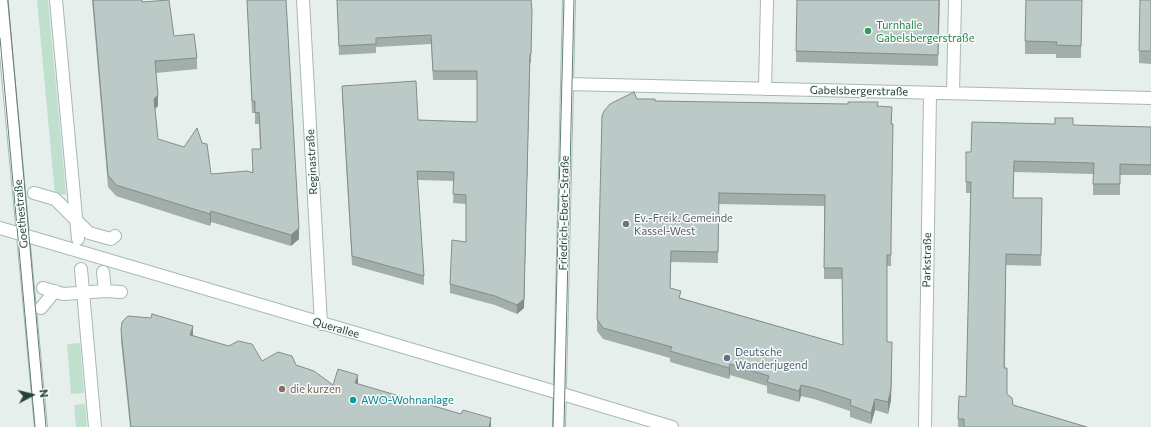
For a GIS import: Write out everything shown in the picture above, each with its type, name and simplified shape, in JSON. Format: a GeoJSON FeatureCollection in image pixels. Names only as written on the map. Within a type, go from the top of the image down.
{"type":"FeatureCollection","features":[{"type":"Feature","properties":{"kind":"street","name":"Goethestraße"},"geometry":{"type":"LineString","coordinates":[[1,0],[41,427]]}},
{"type":"Feature","properties":{"kind":"street"},"geometry":{"type":"LineString","coordinates":[[56,0],[78,238]]}},
{"type":"Feature","properties":{"kind":"street","name":"Reginastraße"},"geometry":{"type":"LineString","coordinates":[[303,0],[321,324]]}},
{"type":"Feature","properties":{"kind":"street","name":"Friedrich-Ebert-Straße"},"geometry":{"type":"LineString","coordinates":[[559,427],[569,0]]}},
{"type":"Feature","properties":{"kind":"street"},"geometry":{"type":"LineString","coordinates":[[765,89],[767,0]]}},
{"type":"Feature","properties":{"kind":"street"},"geometry":{"type":"LineString","coordinates":[[953,93],[955,0]]}},
{"type":"Feature","properties":{"kind":"street","name":"Gabelsbergerstraße"},"geometry":{"type":"LineString","coordinates":[[567,84],[1151,98]]}},
{"type":"Feature","properties":{"kind":"street","name":"Parkstraße"},"geometry":{"type":"LineString","coordinates":[[925,427],[930,93]]}},
{"type":"Feature","properties":{"kind":"street"},"geometry":{"type":"LineString","coordinates":[[34,192],[54,198],[89,233],[100,240],[111,239],[116,236]]}},
{"type":"Feature","properties":{"kind":"street","name":"Querallee"},"geometry":{"type":"LineString","coordinates":[[0,228],[672,427]]}},
{"type":"Feature","properties":{"kind":"street"},"geometry":{"type":"LineString","coordinates":[[81,269],[95,427]]}},
{"type":"Feature","properties":{"kind":"street"},"geometry":{"type":"LineString","coordinates":[[103,272],[105,291]]}},
{"type":"Feature","properties":{"kind":"street"},"geometry":{"type":"LineString","coordinates":[[43,288],[64,294],[105,291],[121,292]]}},
{"type":"Feature","properties":{"kind":"street"},"geometry":{"type":"LineString","coordinates":[[41,308],[55,291]]}},
{"type":"Feature","properties":{"kind":"green space"},"geometry":{"type":"Polygon","coordinates":[[[37,0],[48,0],[66,194],[55,195],[37,0]]]}},
{"type":"Feature","properties":{"kind":"green space"},"geometry":{"type":"Polygon","coordinates":[[[80,343],[84,393],[71,394],[67,344],[80,343]]]}},
{"type":"Feature","properties":{"kind":"green space"},"geometry":{"type":"Polygon","coordinates":[[[85,404],[87,427],[76,427],[74,405],[85,404]]]}},
{"type":"Feature","properties":{"kind":"building"},"geometry":{"type":"Polygon","coordinates":[[[93,0],[142,0],[142,2],[169,0],[174,36],[194,34],[197,58],[155,61],[158,95],[154,99],[158,139],[184,147],[197,128],[202,143],[207,144],[211,174],[247,171],[253,173],[252,149],[261,149],[259,112],[255,113],[255,101],[252,101],[247,0],[286,0],[299,228],[291,235],[211,211],[210,214],[116,185],[108,175],[93,0]]]}},
{"type":"Feature","properties":{"kind":"building"},"geometry":{"type":"Polygon","coordinates":[[[337,0],[531,0],[531,54],[524,299],[517,305],[495,296],[450,284],[452,240],[466,242],[466,195],[453,194],[454,172],[417,171],[424,276],[352,256],[342,86],[416,81],[418,120],[477,122],[477,71],[433,71],[431,35],[376,38],[376,44],[339,46],[337,0]]]}},
{"type":"Feature","properties":{"kind":"building","name":"Turnhalle Gabelsbergerstraße"},"geometry":{"type":"Polygon","coordinates":[[[797,0],[939,0],[938,55],[796,51],[797,0]]]}},
{"type":"Feature","properties":{"kind":"building"},"geometry":{"type":"Polygon","coordinates":[[[1026,0],[1082,0],[1081,46],[1056,45],[1057,42],[1025,41],[1026,0]]]}},
{"type":"Feature","properties":{"kind":"building"},"geometry":{"type":"Polygon","coordinates":[[[1140,0],[1151,0],[1151,51],[1139,51],[1140,0]]]}},
{"type":"Feature","properties":{"kind":"building"},"geometry":{"type":"Polygon","coordinates":[[[634,92],[637,99],[655,99],[655,101],[848,104],[848,102],[878,102],[877,106],[892,107],[891,255],[887,255],[887,342],[892,342],[891,389],[888,402],[875,399],[871,413],[850,405],[851,400],[814,388],[801,385],[799,391],[767,382],[769,376],[730,364],[729,368],[670,351],[672,347],[603,328],[597,319],[602,116],[610,104],[634,92]],[[719,193],[718,252],[671,251],[670,288],[681,291],[679,298],[843,345],[842,268],[824,268],[825,195],[719,193]]]}},
{"type":"Feature","properties":{"kind":"building"},"geometry":{"type":"Polygon","coordinates":[[[1055,118],[1073,118],[1073,125],[1151,127],[1151,165],[1120,164],[1120,184],[1093,184],[1094,163],[1014,161],[1013,198],[1042,198],[1041,255],[1006,254],[1004,368],[1007,368],[1007,394],[1012,398],[1013,405],[1087,427],[964,427],[964,419],[958,419],[959,396],[966,397],[971,182],[966,182],[966,152],[971,152],[972,122],[1055,124],[1055,118]]]}},
{"type":"Feature","properties":{"kind":"building"},"geometry":{"type":"Polygon","coordinates":[[[152,314],[193,326],[190,335],[229,346],[238,341],[252,344],[262,361],[278,352],[292,356],[296,365],[314,371],[333,385],[338,369],[358,375],[355,383],[461,414],[463,410],[491,418],[489,427],[131,427],[121,330],[122,322],[128,316],[151,318],[152,314]]]}},
{"type":"Feature","properties":{"kind":"tram line"},"geometry":{"type":"LineString","coordinates":[[8,0],[46,427]]}},
{"type":"Feature","properties":{"kind":"tram line"},"geometry":{"type":"LineString","coordinates":[[553,427],[564,0]]}},
{"type":"Feature","properties":{"kind":"tram line"},"geometry":{"type":"LineString","coordinates":[[564,427],[574,0]]}},
{"type":"Feature","properties":{"kind":"tram line"},"geometry":{"type":"LineString","coordinates":[[0,38],[35,427]]}},
{"type":"Feature","properties":{"kind":"place","name":"Turnhalle Gabelsbergerstraße"},"geometry":{"type":"Point","coordinates":[868,31]}},
{"type":"Feature","properties":{"kind":"place","name":"Ev.-Freik. Gemeinde Kassel-West"},"geometry":{"type":"Point","coordinates":[626,224]}},
{"type":"Feature","properties":{"kind":"place","name":"Deutsche Wanderjugend"},"geometry":{"type":"Point","coordinates":[727,358]}},
{"type":"Feature","properties":{"kind":"place","name":"die kurzen"},"geometry":{"type":"Point","coordinates":[282,389]}},
{"type":"Feature","properties":{"kind":"place","name":"AWO-Wohnanlage"},"geometry":{"type":"Point","coordinates":[353,400]}}]}
